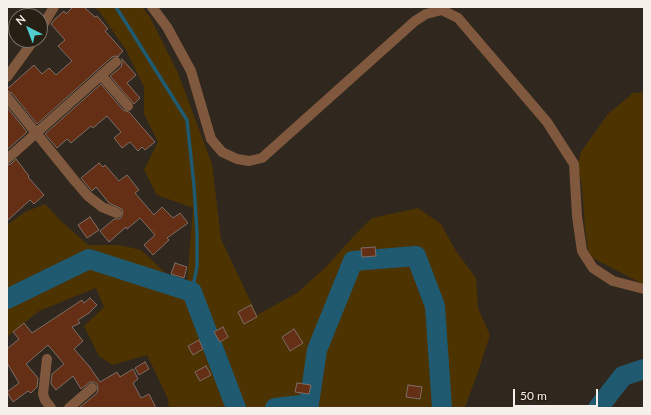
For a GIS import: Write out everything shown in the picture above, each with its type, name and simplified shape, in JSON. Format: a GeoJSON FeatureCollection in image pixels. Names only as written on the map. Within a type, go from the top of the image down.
{"type":"FeatureCollection","features":[{"type":"Feature","properties":{"kind":"street"},"geometry":{"type":"LineString","coordinates":[[48,17],[54,7]]}},
{"type":"Feature","properties":{"kind":"street"},"geometry":{"type":"LineString","coordinates":[[152,7],[167,27],[191,71],[211,139],[222,152],[237,159],[249,161],[262,158],[415,21],[426,14],[442,10],[458,18],[547,122],[574,164],[577,216],[582,251],[593,268],[613,281],[644,289]]}},
{"type":"Feature","properties":{"kind":"street"},"geometry":{"type":"LineString","coordinates":[[7,76],[28,48]]}},
{"type":"Feature","properties":{"kind":"street"},"geometry":{"type":"LineString","coordinates":[[7,159],[116,62]]}},
{"type":"Feature","properties":{"kind":"street"},"geometry":{"type":"LineString","coordinates":[[101,75],[128,106]]}},
{"type":"Feature","properties":{"kind":"street"},"geometry":{"type":"LineString","coordinates":[[7,97],[88,196],[102,207],[117,213]]}},
{"type":"Feature","properties":{"kind":"street"},"geometry":{"type":"LineString","coordinates":[[46,359],[44,394],[45,400],[51,408]]}},
{"type":"Feature","properties":{"kind":"street"},"geometry":{"type":"LineString","coordinates":[[69,408],[92,388]]}},
{"type":"Feature","properties":{"kind":"shaded area"},"geometry":{"type":"Polygon","coordinates":[[[94,7],[142,7],[150,17],[178,73],[212,164],[221,239],[257,315],[297,293],[327,266],[372,218],[418,208],[441,224],[456,251],[476,278],[478,308],[490,335],[465,407],[169,408],[168,399],[147,355],[112,365],[99,356],[84,326],[104,307],[96,288],[39,311],[7,337],[7,225],[25,212],[45,204],[61,221],[88,245],[119,245],[141,250],[174,281],[187,283],[193,208],[157,195],[144,170],[158,142],[144,114],[144,87],[126,50],[99,11],[94,7]]]}},
{"type":"Feature","properties":{"kind":"shaded area"},"geometry":{"type":"Polygon","coordinates":[[[644,92],[644,284],[589,256],[582,186],[578,165],[581,152],[608,114],[633,93],[644,92]]]}},
{"type":"Feature","properties":{"kind":"building"},"geometry":{"type":"Polygon","coordinates":[[[73,7],[84,7],[95,17],[97,16],[108,29],[105,31],[123,51],[118,56],[119,57],[112,57],[37,124],[12,93],[7,91],[7,89],[34,65],[42,74],[49,68],[56,75],[72,61],[58,46],[65,40],[51,24],[64,11],[66,14],[73,7]]]}},
{"type":"Feature","properties":{"kind":"building"},"geometry":{"type":"Polygon","coordinates":[[[122,59],[136,75],[127,83],[140,98],[134,104],[110,76],[121,67],[122,59]]]}},
{"type":"Feature","properties":{"kind":"building"},"geometry":{"type":"Polygon","coordinates":[[[101,84],[123,110],[129,112],[155,142],[145,150],[142,147],[138,151],[130,142],[122,148],[114,138],[121,132],[107,116],[93,128],[91,126],[71,143],[67,139],[57,148],[45,134],[101,84]]]}},
{"type":"Feature","properties":{"kind":"building"},"geometry":{"type":"Polygon","coordinates":[[[7,107],[27,132],[7,150],[7,107]]]}},
{"type":"Feature","properties":{"kind":"building"},"geometry":{"type":"Polygon","coordinates":[[[16,159],[29,176],[28,177],[44,195],[34,204],[30,200],[7,221],[7,165],[11,164],[16,159]]]}},
{"type":"Feature","properties":{"kind":"building"},"geometry":{"type":"Polygon","coordinates":[[[99,163],[103,167],[105,165],[119,181],[127,175],[139,190],[135,193],[154,215],[162,207],[173,218],[180,213],[188,223],[167,238],[169,240],[153,255],[144,245],[155,235],[140,218],[127,229],[126,227],[109,242],[100,231],[114,219],[121,218],[123,212],[122,209],[109,203],[96,187],[92,191],[81,178],[99,163]]]}},
{"type":"Feature","properties":{"kind":"building"},"geometry":{"type":"Polygon","coordinates":[[[90,217],[99,230],[87,238],[78,225],[90,217]]]}},
{"type":"Feature","properties":{"kind":"building"},"geometry":{"type":"Polygon","coordinates":[[[375,247],[376,256],[362,257],[361,248],[375,247]]]}},
{"type":"Feature","properties":{"kind":"building"},"geometry":{"type":"Polygon","coordinates":[[[175,263],[187,267],[184,278],[171,274],[175,263]]]}},
{"type":"Feature","properties":{"kind":"building"},"geometry":{"type":"Polygon","coordinates":[[[90,298],[97,305],[89,313],[78,320],[80,323],[72,327],[83,341],[74,349],[89,366],[100,382],[117,372],[120,377],[133,369],[138,379],[133,383],[141,398],[149,394],[156,408],[79,408],[97,393],[97,384],[90,382],[81,389],[73,376],[56,390],[51,384],[52,374],[64,364],[48,345],[26,364],[38,378],[37,387],[31,393],[28,391],[13,402],[7,392],[19,383],[7,363],[7,349],[19,339],[13,332],[24,323],[32,333],[82,300],[84,303],[90,298]]]}},
{"type":"Feature","properties":{"kind":"building"},"geometry":{"type":"Polygon","coordinates":[[[251,305],[257,317],[244,324],[238,312],[251,305]]]}},
{"type":"Feature","properties":{"kind":"building"},"geometry":{"type":"Polygon","coordinates":[[[223,327],[228,337],[220,342],[214,332],[223,327]]]}},
{"type":"Feature","properties":{"kind":"building"},"geometry":{"type":"Polygon","coordinates":[[[294,329],[303,343],[290,351],[282,337],[294,329]]]}},
{"type":"Feature","properties":{"kind":"building"},"geometry":{"type":"Polygon","coordinates":[[[199,340],[203,349],[193,355],[188,346],[199,340]]]}},
{"type":"Feature","properties":{"kind":"building"},"geometry":{"type":"Polygon","coordinates":[[[145,362],[149,369],[139,375],[135,368],[145,362]]]}},
{"type":"Feature","properties":{"kind":"building"},"geometry":{"type":"Polygon","coordinates":[[[206,366],[211,375],[200,381],[195,372],[206,366]]]}},
{"type":"Feature","properties":{"kind":"building"},"geometry":{"type":"Polygon","coordinates":[[[297,383],[311,385],[309,394],[295,392],[297,383]]]}},
{"type":"Feature","properties":{"kind":"building"},"geometry":{"type":"Polygon","coordinates":[[[408,385],[422,387],[420,399],[406,397],[408,385]]]}},
{"type":"Feature","properties":{"kind":"waterway"},"geometry":{"type":"LineString","coordinates":[[116,7],[187,120],[194,185],[197,233],[197,266],[192,292]]}},
{"type":"Feature","properties":{"kind":"waterway"},"geometry":{"type":"LineString","coordinates":[[275,408],[309,404],[317,350],[353,261],[416,256],[435,306],[442,408]]}},
{"type":"Feature","properties":{"kind":"waterway"},"geometry":{"type":"LineString","coordinates":[[7,299],[89,259],[192,292],[236,408]]}},
{"type":"Feature","properties":{"kind":"waterway"},"geometry":{"type":"LineString","coordinates":[[598,408],[623,376],[644,369]]}}]}
